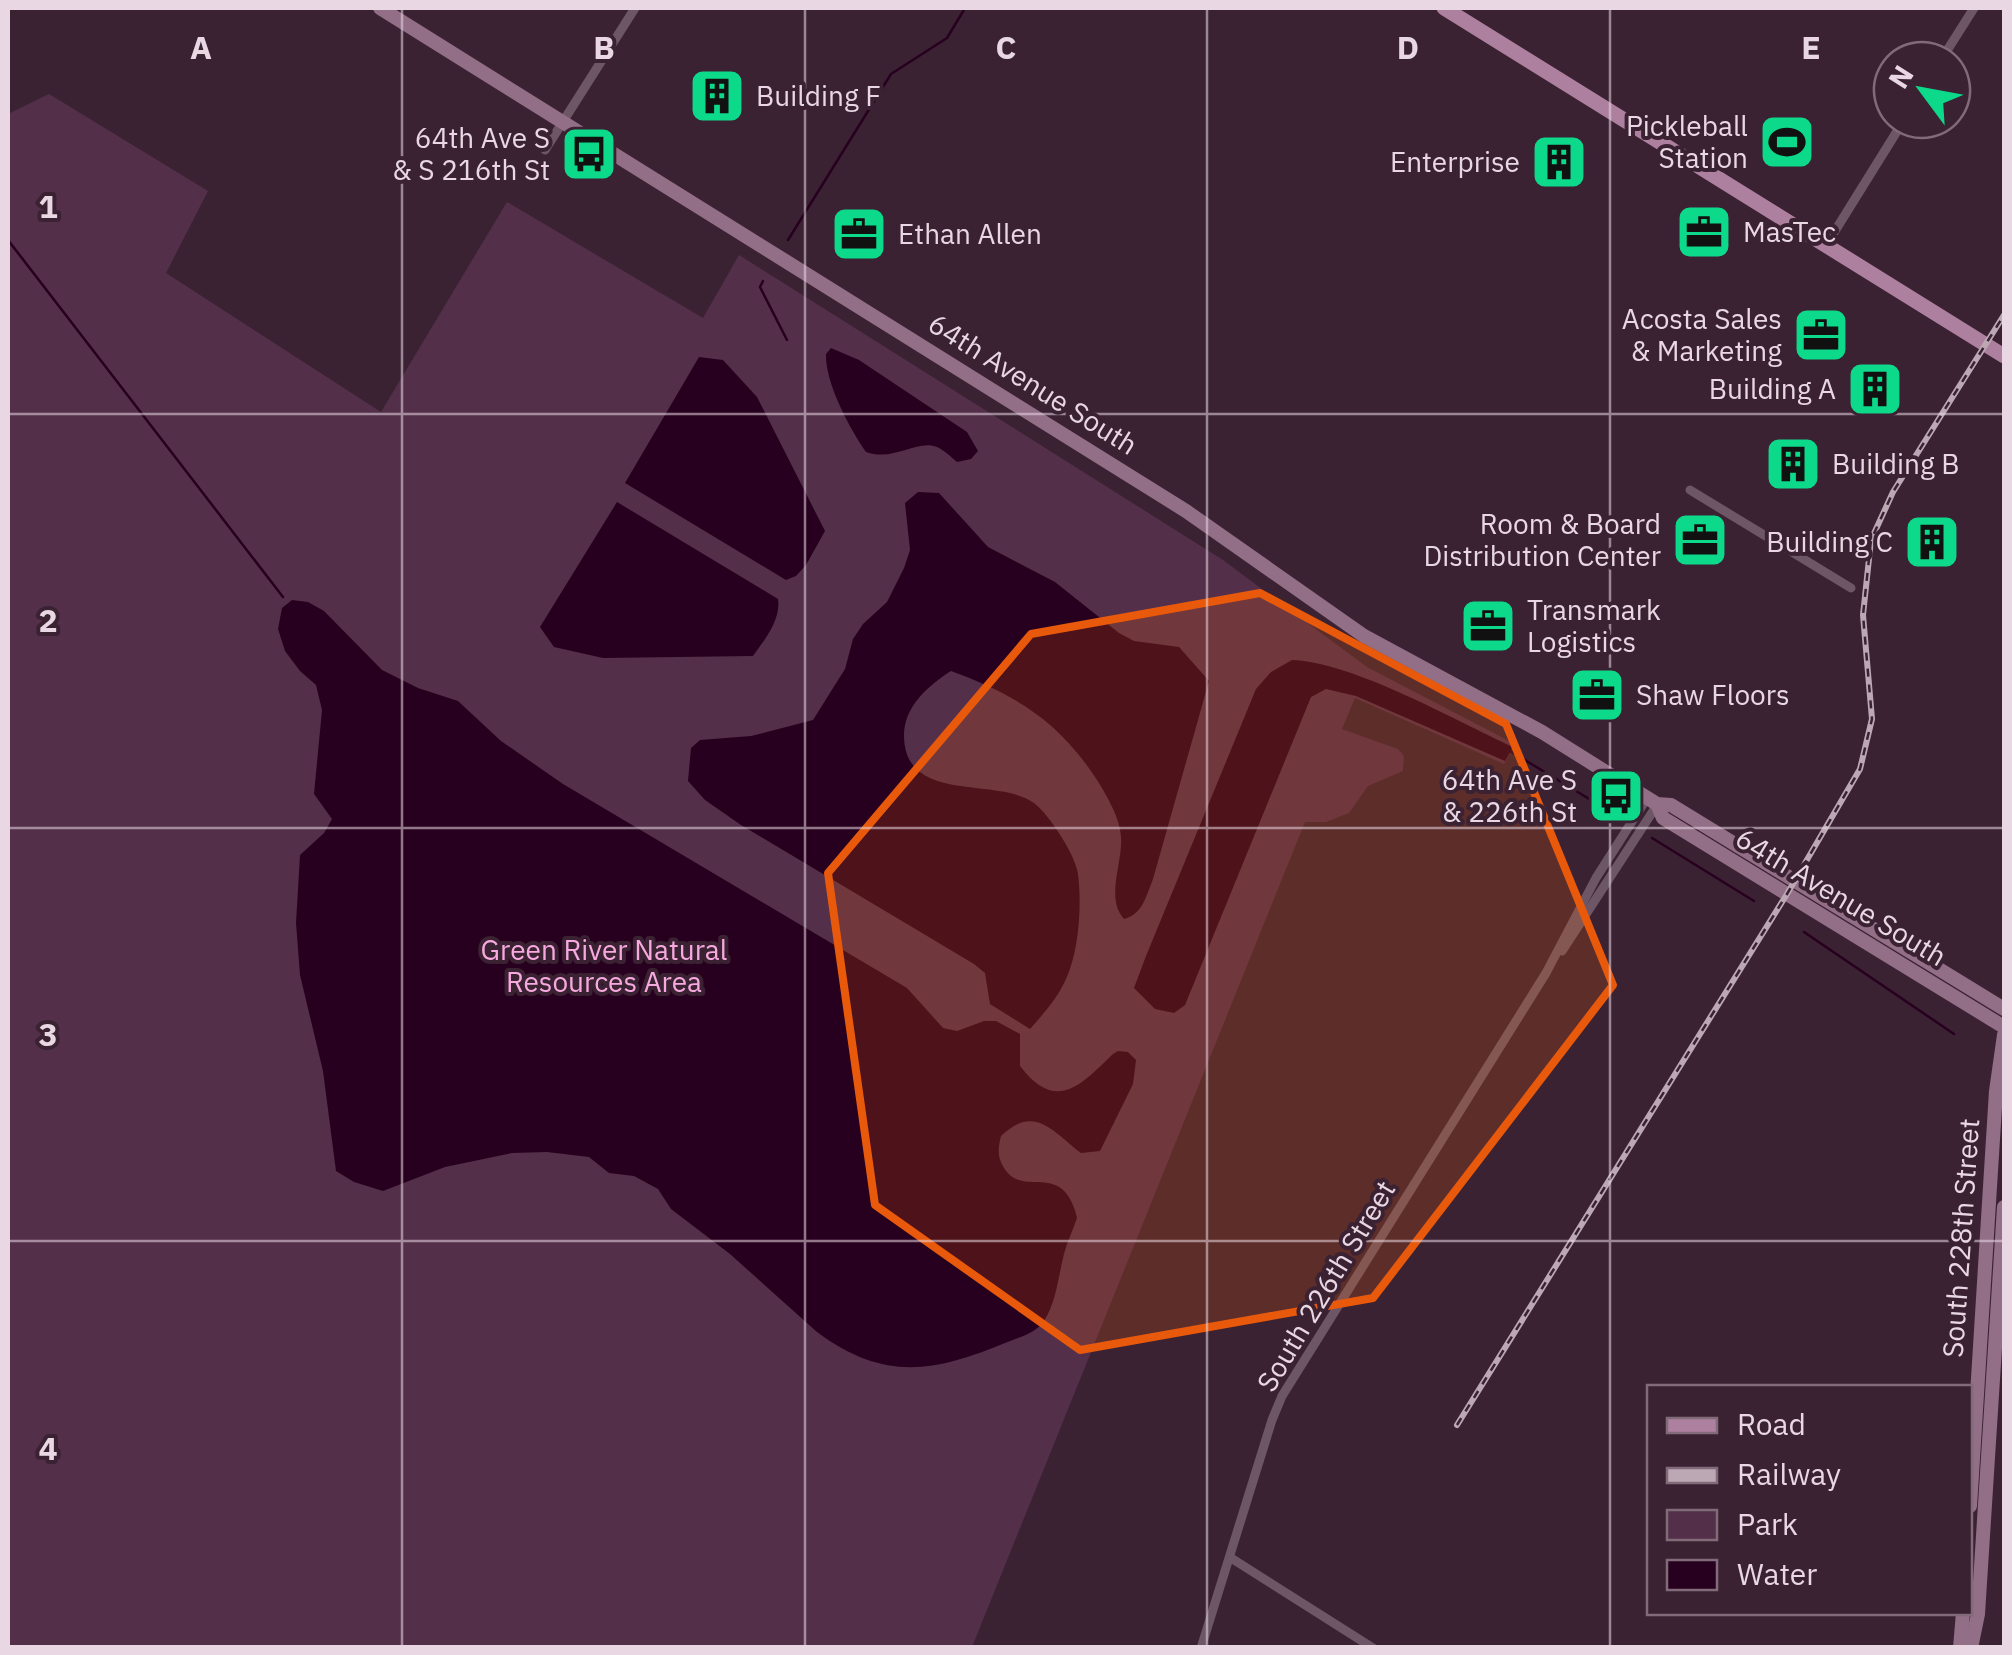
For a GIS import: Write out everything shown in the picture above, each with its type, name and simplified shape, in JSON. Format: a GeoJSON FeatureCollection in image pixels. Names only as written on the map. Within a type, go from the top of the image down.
{"type":"FeatureCollection","features":[{"type":"Feature","properties":{"kind":"main road"},"geometry":{"type":"LineString","coordinates":[[1444,8],[2004,356]]}},
{"type":"Feature","properties":{"kind":"street","name":"64th Avenue South"},"geometry":{"type":"LineString","coordinates":[[380,8],[1186,511],[1364,636],[1526,723],[1652,801],[1671,805],[2004,1009]]}},
{"type":"Feature","properties":{"kind":"street"},"geometry":{"type":"LineString","coordinates":[[545,150],[634,8]]}},
{"type":"Feature","properties":{"kind":"street"},"geometry":{"type":"LineString","coordinates":[[1954,40],[1974,8]]}},
{"type":"Feature","properties":{"kind":"street"},"geometry":{"type":"LineString","coordinates":[[1825,247],[1892,140]]}},
{"type":"Feature","properties":{"kind":"street"},"geometry":{"type":"LineString","coordinates":[[1690,490],[1851,588]]}},
{"type":"Feature","properties":{"kind":"street","name":"64th Avenue South"},"geometry":{"type":"LineString","coordinates":[[1652,801],[1664,818],[2004,1027]]}},
{"type":"Feature","properties":{"kind":"street","name":"South 226th Street"},"geometry":{"type":"LineString","coordinates":[[1202,1648],[1282,1396],[1546,973],[1586,917],[1652,801]]}},
{"type":"Feature","properties":{"kind":"street","name":"South 228th Street"},"geometry":{"type":"LineString","coordinates":[[1972,1474],[1996,1091],[2004,1035]]}},
{"type":"Feature","properties":{"kind":"street","name":"South 228th Street"},"geometry":{"type":"LineString","coordinates":[[1971,1648],[1978,1614],[2004,1207]]}},
{"type":"Feature","properties":{"kind":"street"},"geometry":{"type":"LineString","coordinates":[[1232,1558],[1373,1648]]}},
{"type":"Feature","properties":{"kind":"street"},"geometry":{"type":"LineString","coordinates":[[1960,1648],[1962,1615]]}},
{"type":"Feature","properties":{"kind":"highlighted area"},"geometry":{"type":"Polygon","coordinates":[[[1260,593],[1506,724],[1613,985],[1373,1298],[1080,1350],[875,1205],[828,873],[1031,634],[1260,593]]]}},
{"type":"Feature","properties":{"kind":"green space","name":"Green River Natural Resources Area"},"geometry":{"type":"Polygon","coordinates":[[[49,94],[208,191],[166,273],[381,412],[507,202],[703,318],[739,255],[1223,560],[1367,667],[1515,744],[1504,764],[1355,698],[1342,729],[1398,749],[1404,756],[1403,771],[1368,786],[1349,813],[1326,822],[1305,822],[972,1647],[8,1648],[8,114],[49,94]]]}},
{"type":"Feature","properties":{"kind":"water"},"geometry":{"type":"Polygon","coordinates":[[[831,348],[859,360],[967,432],[978,451],[971,459],[957,462],[940,448],[929,445],[886,454],[866,452],[834,392],[826,354],[831,348]]]}},
{"type":"Feature","properties":{"kind":"water"},"geometry":{"type":"Polygon","coordinates":[[[699,357],[723,360],[757,397],[825,531],[796,576],[786,580],[625,483],[699,357]]]}},
{"type":"Feature","properties":{"kind":"water"},"geometry":{"type":"Polygon","coordinates":[[[918,492],[939,493],[988,547],[1055,582],[1119,633],[1134,641],[1179,647],[1209,681],[1153,879],[1140,909],[1124,919],[1118,911],[1115,891],[1121,847],[1116,815],[1101,786],[1067,741],[1016,700],[951,671],[926,690],[908,715],[904,736],[908,758],[920,772],[956,785],[1018,795],[1034,803],[1061,836],[1076,866],[1079,913],[1070,968],[1054,999],[1030,1029],[990,1004],[985,973],[974,964],[741,825],[705,800],[688,781],[691,748],[700,740],[751,736],[813,720],[845,669],[853,639],[887,602],[904,568],[910,550],[905,503],[918,492]]]}},
{"type":"Feature","properties":{"kind":"water"},"geometry":{"type":"Polygon","coordinates":[[[617,502],[778,599],[775,622],[753,656],[603,658],[554,647],[540,627],[617,502]]]}},
{"type":"Feature","properties":{"kind":"water"},"geometry":{"type":"Polygon","coordinates":[[[292,600],[308,602],[324,611],[382,670],[418,688],[458,701],[501,741],[563,784],[907,988],[943,1028],[957,1031],[996,1021],[1020,1034],[1020,1066],[1045,1088],[1068,1090],[1113,1054],[1128,1052],[1136,1060],[1133,1084],[1100,1151],[1081,1153],[1053,1130],[1034,1122],[1013,1126],[1001,1136],[999,1156],[1010,1175],[1062,1189],[1077,1218],[1044,1321],[1021,1337],[955,1361],[931,1366],[887,1365],[864,1359],[817,1332],[730,1254],[671,1209],[658,1189],[634,1176],[609,1173],[589,1157],[512,1153],[445,1167],[383,1191],[354,1182],[336,1171],[323,1071],[300,975],[296,923],[300,855],[324,833],[332,819],[314,794],[322,710],[316,685],[285,651],[278,629],[282,608],[292,600]]]}},
{"type":"Feature","properties":{"kind":"water"},"geometry":{"type":"Polygon","coordinates":[[[1292,660],[1317,663],[1373,681],[1513,747],[1505,761],[1356,696],[1326,689],[1311,697],[1185,1005],[1174,1013],[1155,1009],[1134,988],[1146,956],[1256,689],[1271,672],[1292,660]]]}},
{"type":"Feature","properties":{"kind":"waterway"},"geometry":{"type":"LineString","coordinates":[[788,240],[891,74],[947,38],[965,8]]}},
{"type":"Feature","properties":{"kind":"waterway"},"geometry":{"type":"LineString","coordinates":[[8,240],[283,597]]}},
{"type":"Feature","properties":{"kind":"waterway"},"geometry":{"type":"LineString","coordinates":[[763,281],[760,287],[787,340]]}},
{"type":"Feature","properties":{"kind":"waterway"},"geometry":{"type":"LineString","coordinates":[[1510,751],[1614,814]]}},
{"type":"Feature","properties":{"kind":"waterway"},"geometry":{"type":"LineString","coordinates":[[1652,838],[1754,901]]}},
{"type":"Feature","properties":{"kind":"waterway"},"geometry":{"type":"LineString","coordinates":[[1804,932],[1954,1034]]}},
{"type":"Feature","properties":{"kind":"railway"},"geometry":{"type":"LineString","coordinates":[[1457,1425],[1787,894],[1860,769],[1872,719],[1863,615],[1871,540],[1893,492],[2004,315]]}},
{"type":"Feature","properties":{"kind":"place","name":"Building F"},"geometry":{"type":"Point","coordinates":[717,96]}},
{"type":"Feature","properties":{"kind":"place","name":"Pickleball Station"},"geometry":{"type":"Point","coordinates":[1787,142]}},
{"type":"Feature","properties":{"kind":"place","name":"64th Ave S & S 216th St"},"geometry":{"type":"Point","coordinates":[589,154]}},
{"type":"Feature","properties":{"kind":"place","name":"Enterprise"},"geometry":{"type":"Point","coordinates":[1559,162]}},
{"type":"Feature","properties":{"kind":"place","name":"MasTec"},"geometry":{"type":"Point","coordinates":[1704,232]}},
{"type":"Feature","properties":{"kind":"place","name":"Ethan Allen"},"geometry":{"type":"Point","coordinates":[859,234]}},
{"type":"Feature","properties":{"kind":"place","name":"Acosta Sales & Marketing"},"geometry":{"type":"Point","coordinates":[1821,335]}},
{"type":"Feature","properties":{"kind":"place","name":"Building A"},"geometry":{"type":"Point","coordinates":[1875,389]}},
{"type":"Feature","properties":{"kind":"place","name":"Building B"},"geometry":{"type":"Point","coordinates":[1793,464]}},
{"type":"Feature","properties":{"kind":"place","name":"Room & Board Distribution Center"},"geometry":{"type":"Point","coordinates":[1700,540]}},
{"type":"Feature","properties":{"kind":"place","name":"Building C"},"geometry":{"type":"Point","coordinates":[1932,542]}},
{"type":"Feature","properties":{"kind":"place","name":"Transmark Logistics"},"geometry":{"type":"Point","coordinates":[1488,626]}},
{"type":"Feature","properties":{"kind":"place","name":"Shaw Floors"},"geometry":{"type":"Point","coordinates":[1597,695]}},
{"type":"Feature","properties":{"kind":"place","name":"64th Ave S & 226th St"},"geometry":{"type":"Point","coordinates":[1616,796]}}]}
